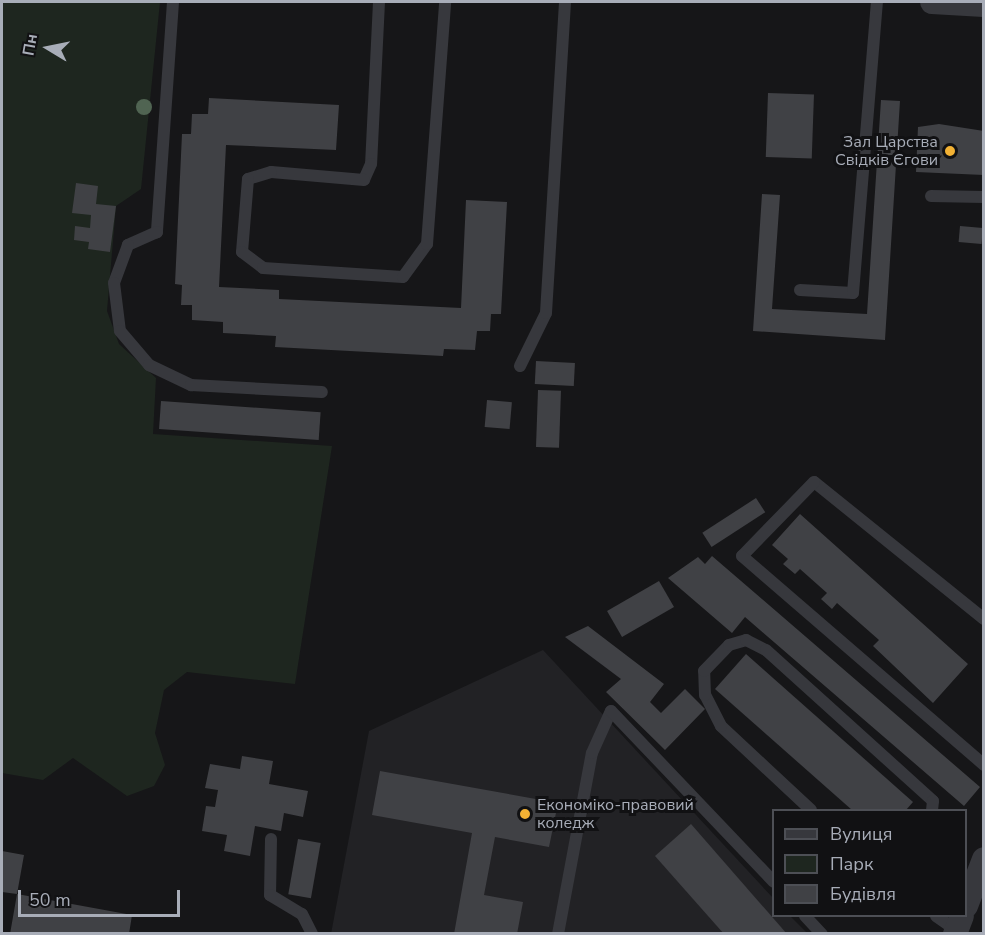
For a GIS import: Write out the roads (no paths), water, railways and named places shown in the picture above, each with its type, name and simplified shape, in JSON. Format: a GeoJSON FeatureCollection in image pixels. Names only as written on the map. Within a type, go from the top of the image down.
{"type":"FeatureCollection","features":[{"type":"Feature","properties":{"kind":"street"},"geometry":{"type":"LineString","coordinates":[[932,2],[984,4]]}},
{"type":"Feature","properties":{"kind":"street"},"geometry":{"type":"LineString","coordinates":[[967,903],[984,859]]}},
{"type":"Feature","properties":{"kind":"lane"},"geometry":{"type":"LineString","coordinates":[[173,2],[157,232],[128,245],[114,283],[120,331],[149,365],[192,385],[322,392]]}},
{"type":"Feature","properties":{"kind":"lane"},"geometry":{"type":"LineString","coordinates":[[379,2],[367,172],[363,180],[271,172],[248,179],[242,252],[263,268],[403,278],[427,244],[445,2]]}},
{"type":"Feature","properties":{"kind":"lane"},"geometry":{"type":"LineString","coordinates":[[520,366],[546,313],[565,2]]}},
{"type":"Feature","properties":{"kind":"lane"},"geometry":{"type":"LineString","coordinates":[[800,291],[853,292],[877,2]]}},
{"type":"Feature","properties":{"kind":"lane"},"geometry":{"type":"LineString","coordinates":[[931,196],[984,197]]}},
{"type":"Feature","properties":{"kind":"lane"},"geometry":{"type":"LineString","coordinates":[[984,620],[814,482],[742,556],[984,765]]}},
{"type":"Feature","properties":{"kind":"lane"},"geometry":{"type":"LineString","coordinates":[[810,809],[715,716],[705,695],[704,671],[729,645],[746,640],[766,650],[933,801],[932,809]]}},
{"type":"Feature","properties":{"kind":"lane"},"geometry":{"type":"LineString","coordinates":[[558,933],[592,753],[611,711],[772,880]]}},
{"type":"Feature","properties":{"kind":"lane"},"geometry":{"type":"LineString","coordinates":[[271,839],[270,895],[302,914],[312,933]]}},
{"type":"Feature","properties":{"kind":"lane"},"geometry":{"type":"LineString","coordinates":[[807,917],[822,933]]}},
{"type":"Feature","properties":{"kind":"lane"},"geometry":{"type":"LineString","coordinates":[[940,917],[958,926]]}},
{"type":"Feature","properties":{"kind":"place","name":"Зал Царства Свідків Єгови"},"geometry":{"type":"Point","coordinates":[950,151]}},
{"type":"Feature","properties":{"kind":"place","name":"Економіко-правовий коледж"},"geometry":{"type":"Point","coordinates":[525,814]}}]}
